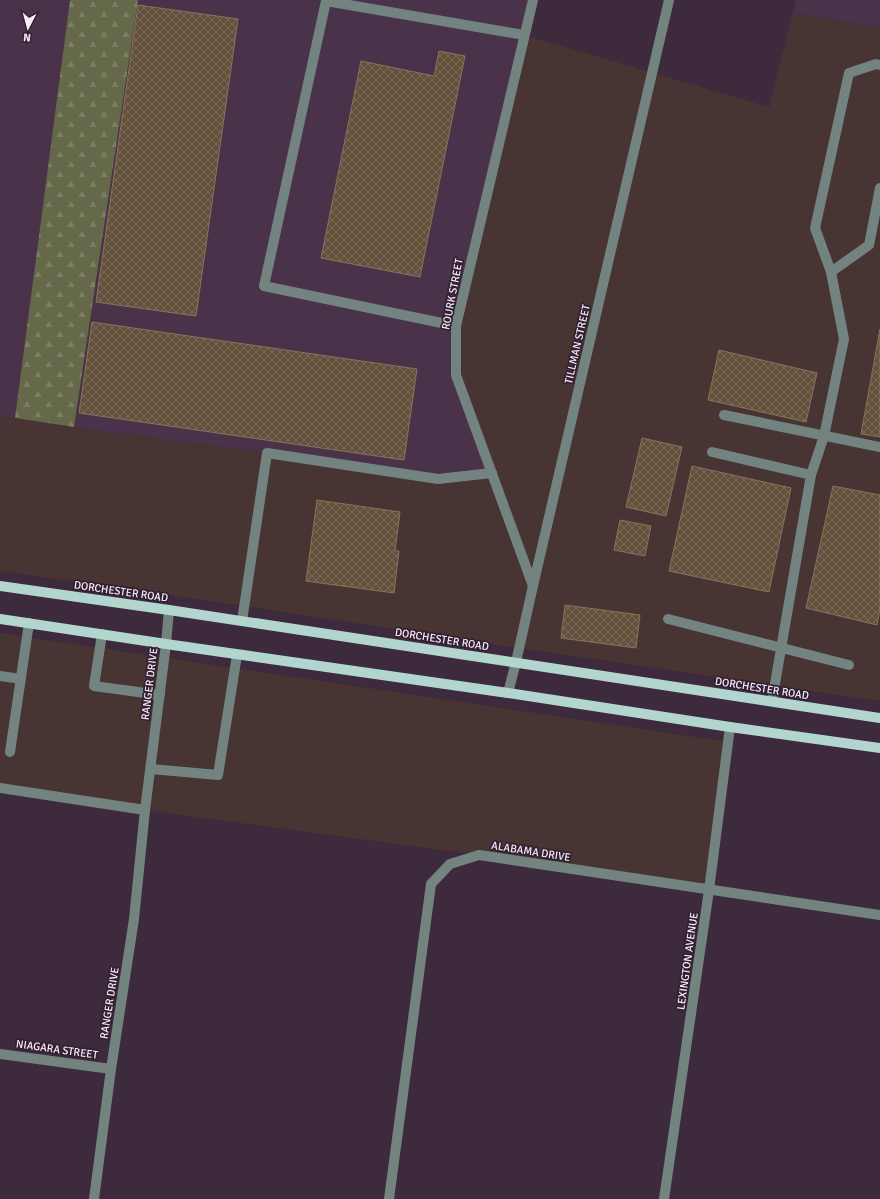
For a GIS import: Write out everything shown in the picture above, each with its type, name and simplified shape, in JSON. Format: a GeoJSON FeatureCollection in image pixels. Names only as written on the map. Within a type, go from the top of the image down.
{"type":"FeatureCollection","features":[{"type":"Feature","properties":{"kind":"main road","name":"DORCHESTER ROAD"},"geometry":{"type":"LineString","coordinates":[[0,586],[170,610],[880,718]]}},
{"type":"Feature","properties":{"kind":"main road"},"geometry":{"type":"LineString","coordinates":[[0,619],[880,748]]}},
{"type":"Feature","properties":{"kind":"street","name":"ROURK STREET"},"geometry":{"type":"LineString","coordinates":[[533,0],[456,326],[456,375],[533,586]]}},
{"type":"Feature","properties":{"kind":"street","name":"TILLMAN STREET"},"geometry":{"type":"LineString","coordinates":[[508,693],[669,0]]}},
{"type":"Feature","properties":{"kind":"street"},"geometry":{"type":"LineString","coordinates":[[456,326],[264,286],[326,1],[524,35]]}},
{"type":"Feature","properties":{"kind":"street"},"geometry":{"type":"LineString","coordinates":[[772,701],[811,475],[824,436],[844,339],[832,272],[815,228],[849,73],[876,64],[880,65]]}},
{"type":"Feature","properties":{"kind":"street"},"geometry":{"type":"LineString","coordinates":[[832,272],[869,245],[880,188]]}},
{"type":"Feature","properties":{"kind":"street"},"geometry":{"type":"LineString","coordinates":[[724,415],[880,447]]}},
{"type":"Feature","properties":{"kind":"street"},"geometry":{"type":"LineString","coordinates":[[712,452],[811,475]]}},
{"type":"Feature","properties":{"kind":"street"},"geometry":{"type":"LineString","coordinates":[[242,621],[267,453],[438,479],[492,473]]}},
{"type":"Feature","properties":{"kind":"street","name":"RANGER DRIVE"},"geometry":{"type":"LineString","coordinates":[[94,1199],[111,1068],[134,919],[145,810],[170,610]]}},
{"type":"Feature","properties":{"kind":"street"},"geometry":{"type":"LineString","coordinates":[[668,619],[849,665]]}},
{"type":"Feature","properties":{"kind":"street"},"geometry":{"type":"LineString","coordinates":[[10,752],[29,623]]}},
{"type":"Feature","properties":{"kind":"street"},"geometry":{"type":"LineString","coordinates":[[102,634],[94,686],[160,695]]}},
{"type":"Feature","properties":{"kind":"street"},"geometry":{"type":"LineString","coordinates":[[151,769],[218,775],[237,654]]}},
{"type":"Feature","properties":{"kind":"street"},"geometry":{"type":"LineString","coordinates":[[0,676],[21,679]]}},
{"type":"Feature","properties":{"kind":"street","name":"LEXINGTON AVENUE"},"geometry":{"type":"LineString","coordinates":[[664,1199],[709,890],[730,727]]}},
{"type":"Feature","properties":{"kind":"street"},"geometry":{"type":"LineString","coordinates":[[0,788],[145,810]]}},
{"type":"Feature","properties":{"kind":"street","name":"ALABAMA DRIVE"},"geometry":{"type":"LineString","coordinates":[[389,1199],[431,884],[450,864],[479,855],[880,915]]}},
{"type":"Feature","properties":{"kind":"street","name":"NIAGARA STREET"},"geometry":{"type":"LineString","coordinates":[[0,1054],[111,1068]]}},
{"type":"Feature","properties":{"kind":"shaded area"},"geometry":{"type":"Polygon","coordinates":[[[0,0],[70,0],[15,418],[0,416],[0,0]]]}},
{"type":"Feature","properties":{"kind":"shaded area"},"geometry":{"type":"Polygon","coordinates":[[[138,0],[533,0],[456,326],[456,375],[492,473],[438,479],[267,453],[74,427],[138,0]]]}},
{"type":"Feature","properties":{"kind":"shaded area"},"geometry":{"type":"Polygon","coordinates":[[[796,0],[880,0],[880,27],[793,13],[796,0]]]}},
{"type":"Feature","properties":{"kind":"shaded area"},"geometry":{"type":"Polygon","coordinates":[[[793,13],[880,27],[880,701],[0,571],[0,416],[267,453],[456,375],[456,326],[524,35],[769,107],[793,13]]]}},
{"type":"Feature","properties":{"kind":"shaded area"},"geometry":{"type":"Polygon","coordinates":[[[0,633],[728,742],[709,890],[479,855],[145,810],[0,788],[0,633]]]}},
{"type":"Feature","properties":{"kind":"green space"},"geometry":{"type":"Polygon","coordinates":[[[70,0],[138,0],[74,427],[15,418],[70,0]]]}},
{"type":"Feature","properties":{"kind":"building"},"geometry":{"type":"Polygon","coordinates":[[[138,5],[238,19],[196,316],[96,302],[138,5]]]}},
{"type":"Feature","properties":{"kind":"building"},"geometry":{"type":"Polygon","coordinates":[[[439,51],[465,56],[420,277],[321,258],[361,61],[434,76],[439,51]]]}},
{"type":"Feature","properties":{"kind":"building"},"geometry":{"type":"Polygon","coordinates":[[[92,322],[417,369],[404,460],[79,413],[92,322]]]}},
{"type":"Feature","properties":{"kind":"building"},"geometry":{"type":"Polygon","coordinates":[[[880,329],[880,437],[861,434],[880,329]]]}},
{"type":"Feature","properties":{"kind":"building"},"geometry":{"type":"Polygon","coordinates":[[[719,350],[817,373],[806,422],[708,400],[719,350]]]}},
{"type":"Feature","properties":{"kind":"building"},"geometry":{"type":"Polygon","coordinates":[[[642,438],[682,447],[666,516],[626,507],[642,438]]]}},
{"type":"Feature","properties":{"kind":"building"},"geometry":{"type":"Polygon","coordinates":[[[692,466],[791,488],[769,592],[669,571],[692,466]]]}},
{"type":"Feature","properties":{"kind":"building"},"geometry":{"type":"Polygon","coordinates":[[[833,486],[880,495],[880,609],[877,625],[806,608],[833,486]]]}},
{"type":"Feature","properties":{"kind":"building"},"geometry":{"type":"Polygon","coordinates":[[[317,500],[400,512],[395,551],[399,551],[394,593],[306,581],[317,500]]]}},
{"type":"Feature","properties":{"kind":"building"},"geometry":{"type":"Polygon","coordinates":[[[620,520],[651,526],[645,556],[614,550],[620,520]]]}},
{"type":"Feature","properties":{"kind":"building"},"geometry":{"type":"Polygon","coordinates":[[[565,605],[640,615],[636,648],[561,638],[565,605]]]}}]}
